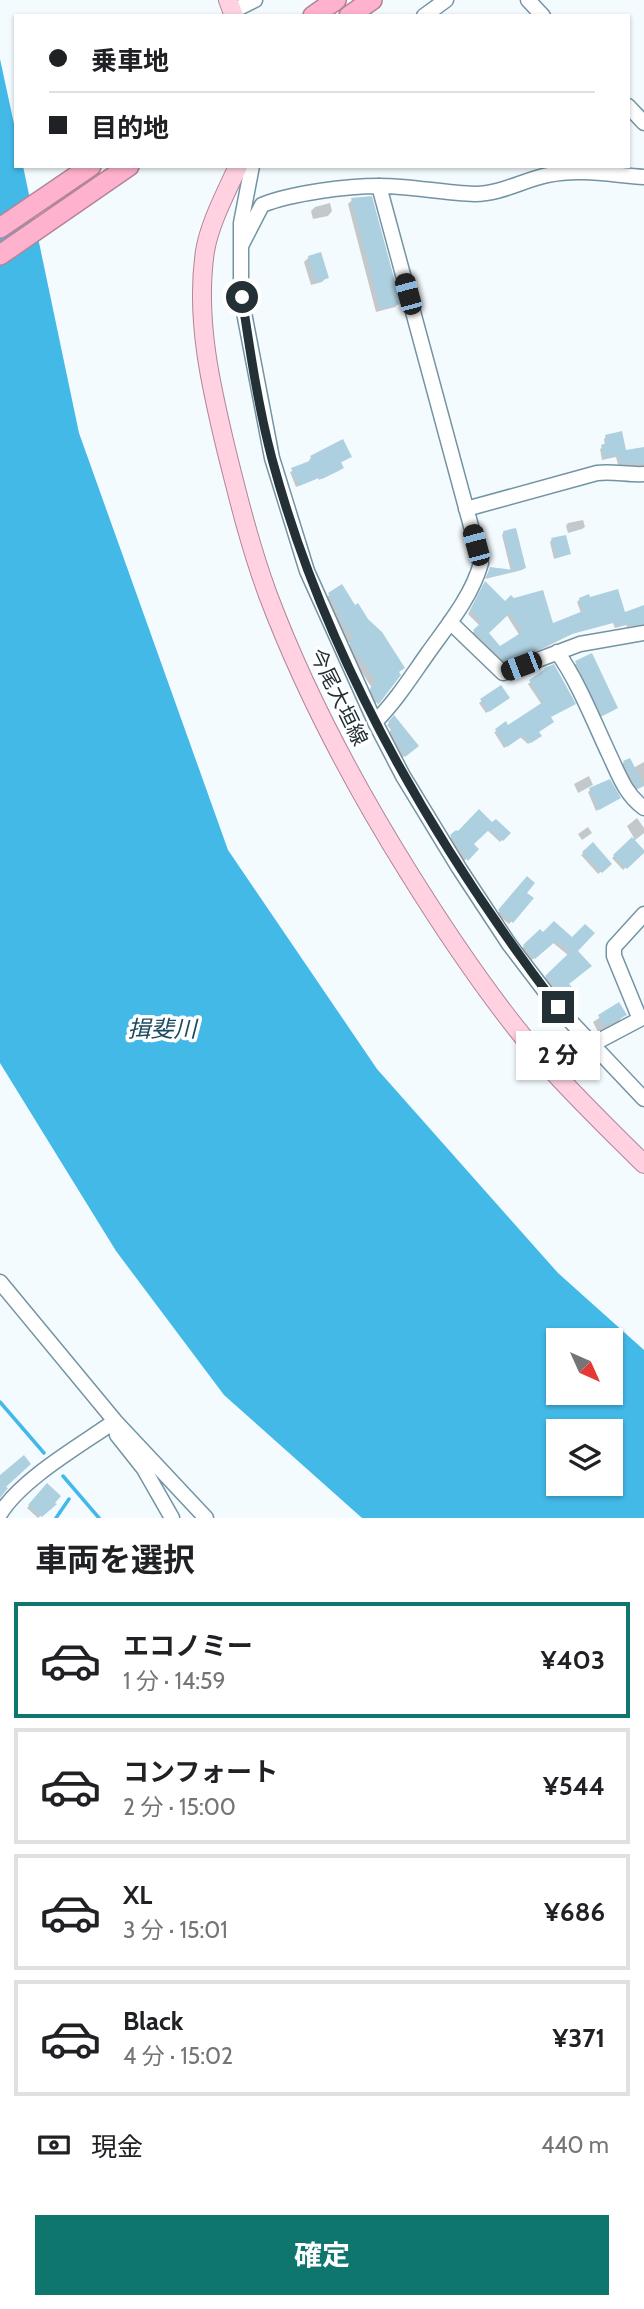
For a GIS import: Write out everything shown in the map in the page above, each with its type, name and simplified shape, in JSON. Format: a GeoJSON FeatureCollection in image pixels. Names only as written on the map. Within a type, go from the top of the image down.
{"type":"FeatureCollection","features":[{"type":"Feature","properties":{"kind":"highway"},"geometry":{"type":"LineString","coordinates":[[316,14],[336,0]]}},
{"type":"Feature","properties":{"kind":"highway"},"geometry":{"type":"LineString","coordinates":[[352,14],[372,0]]}},
{"type":"Feature","properties":{"kind":"highway"},"geometry":{"type":"LineString","coordinates":[[0,228],[88,168]]}},
{"type":"Feature","properties":{"kind":"highway"},"geometry":{"type":"LineString","coordinates":[[0,254],[126,168]]}},
{"type":"Feature","properties":{"kind":"main road","name":"今尾大垣線"},"geometry":{"type":"LineString","coordinates":[[237,168],[218,209],[206,247],[201,284],[203,329],[242,516],[268,595],[316,709],[378,822],[454,944],[533,1049],[644,1164]]}},
{"type":"Feature","properties":{"kind":"street"},"geometry":{"type":"LineString","coordinates":[[427,14],[446,0]]}},
{"type":"Feature","properties":{"kind":"street"},"geometry":{"type":"LineString","coordinates":[[528,0],[541,14]]}},
{"type":"Feature","properties":{"kind":"street"},"geometry":{"type":"LineString","coordinates":[[630,108],[644,123]]}},
{"type":"Feature","properties":{"kind":"street"},"geometry":{"type":"LineString","coordinates":[[252,168],[241,223],[242,297],[272,458],[307,571],[375,722],[403,776],[452,857],[509,944],[558,1007],[644,1099]]}},
{"type":"Feature","properties":{"kind":"street"},"geometry":{"type":"LineString","coordinates":[[240,248],[262,205],[312,194],[379,186],[476,194],[568,172],[644,177]]}},
{"type":"Feature","properties":{"kind":"street"},"geometry":{"type":"LineString","coordinates":[[375,722],[390,707],[450,622],[478,575],[481,563],[379,186]]}},
{"type":"Feature","properties":{"kind":"street"},"geometry":{"type":"LineString","coordinates":[[466,509],[597,473],[612,471],[628,475],[644,474]]}},
{"type":"Feature","properties":{"kind":"street"},"geometry":{"type":"LineString","coordinates":[[450,622],[503,673],[580,644],[644,633]]}},
{"type":"Feature","properties":{"kind":"street"},"geometry":{"type":"LineString","coordinates":[[557,652],[625,789],[634,801],[644,808]]}},
{"type":"Feature","properties":{"kind":"street"},"geometry":{"type":"LineString","coordinates":[[593,1044],[642,1017],[614,956],[614,947],[644,914]]}},
{"type":"Feature","properties":{"kind":"street"},"geometry":{"type":"LineString","coordinates":[[0,1282],[114,1421],[206,1518]]}},
{"type":"Feature","properties":{"kind":"street"},"geometry":{"type":"LineString","coordinates":[[0,1514],[30,1482],[114,1421]]}},
{"type":"Feature","properties":{"kind":"street"},"geometry":{"type":"LineString","coordinates":[[114,1421],[117,1435],[144,1469],[172,1518]]}},
{"type":"Feature","properties":{"kind":"water","name":"揖斐川"},"geometry":{"type":"Polygon","coordinates":[[[0,59],[14,124],[14,168],[23,168],[79,433],[228,850],[377,1069],[558,1273],[619,1328],[546,1328],[546,1405],[623,1405],[623,1331],[644,1350],[644,1518],[362,1518],[224,1395],[116,1251],[0,1063],[0,59]]]}},
{"type":"Feature","properties":{"kind":"building"},"geometry":{"type":"Polygon","coordinates":[[[372,196],[401,304],[380,309],[351,198],[372,196]]]}},
{"type":"Feature","properties":{"kind":"building"},"geometry":{"type":"Polygon","coordinates":[[[321,252],[329,278],[315,282],[308,256],[321,252]]]}},
{"type":"Feature","properties":{"kind":"building"},"geometry":{"type":"Polygon","coordinates":[[[622,431],[626,450],[644,447],[644,464],[620,463],[618,455],[604,458],[601,445],[607,443],[605,435],[622,431]]]}},
{"type":"Feature","properties":{"kind":"building"},"geometry":{"type":"Polygon","coordinates":[[[343,439],[352,457],[341,462],[344,468],[299,486],[291,468],[312,460],[310,456],[343,439]]]}},
{"type":"Feature","properties":{"kind":"building"},"geometry":{"type":"Polygon","coordinates":[[[516,528],[526,568],[486,578],[490,567],[513,570],[503,531],[516,528]]]}},
{"type":"Feature","properties":{"kind":"building"},"geometry":{"type":"Polygon","coordinates":[[[566,535],[571,554],[557,558],[551,538],[566,535]]]}},
{"type":"Feature","properties":{"kind":"building"},"geometry":{"type":"Polygon","coordinates":[[[485,581],[505,601],[511,595],[514,598],[543,590],[553,623],[583,611],[579,598],[618,589],[625,612],[644,605],[644,624],[630,626],[629,623],[617,627],[616,622],[577,632],[505,662],[473,630],[481,623],[470,610],[485,581]],[[510,613],[489,633],[500,646],[522,632],[510,613]]]}},
{"type":"Feature","properties":{"kind":"building"},"geometry":{"type":"Polygon","coordinates":[[[342,584],[355,605],[358,603],[368,619],[382,632],[405,668],[399,672],[401,675],[378,705],[370,688],[376,682],[349,642],[354,639],[340,621],[341,617],[328,593],[342,584]]]}},
{"type":"Feature","properties":{"kind":"building"},"geometry":{"type":"Polygon","coordinates":[[[592,653],[618,708],[602,716],[575,661],[592,653]]]}},
{"type":"Feature","properties":{"kind":"building"},"geometry":{"type":"Polygon","coordinates":[[[554,664],[576,704],[551,717],[554,722],[539,732],[542,736],[531,743],[523,736],[507,747],[495,729],[506,721],[508,725],[543,702],[529,680],[554,664]]]}},
{"type":"Feature","properties":{"kind":"building"},"geometry":{"type":"Polygon","coordinates":[[[501,685],[510,698],[489,712],[480,699],[501,685]]]}},
{"type":"Feature","properties":{"kind":"building"},"geometry":{"type":"Polygon","coordinates":[[[394,715],[419,746],[405,757],[390,729],[393,727],[388,722],[394,715]]]}},
{"type":"Feature","properties":{"kind":"building"},"geometry":{"type":"Polygon","coordinates":[[[630,758],[644,785],[638,789],[623,761],[630,758]]]}},
{"type":"Feature","properties":{"kind":"building"},"geometry":{"type":"Polygon","coordinates":[[[610,779],[621,798],[599,810],[589,788],[610,779]]]}},
{"type":"Feature","properties":{"kind":"building"},"geometry":{"type":"Polygon","coordinates":[[[479,809],[492,822],[496,819],[511,833],[503,841],[490,829],[474,844],[479,849],[468,861],[450,835],[458,831],[479,809]]]}},
{"type":"Feature","properties":{"kind":"building"},"geometry":{"type":"Polygon","coordinates":[[[632,837],[644,853],[627,869],[613,855],[632,837]]]}},
{"type":"Feature","properties":{"kind":"building"},"geometry":{"type":"Polygon","coordinates":[[[593,842],[612,864],[602,873],[582,852],[593,842]]]}},
{"type":"Feature","properties":{"kind":"building"},"geometry":{"type":"Polygon","coordinates":[[[527,876],[535,883],[527,893],[534,898],[513,923],[498,910],[527,876]]]}},
{"type":"Feature","properties":{"kind":"building"},"geometry":{"type":"Polygon","coordinates":[[[554,921],[572,937],[585,924],[595,933],[578,951],[592,966],[569,984],[572,987],[563,995],[545,976],[570,952],[556,941],[535,959],[523,945],[540,929],[543,932],[554,921]]]}},
{"type":"Feature","properties":{"kind":"building"},"geometry":{"type":"Polygon","coordinates":[[[619,1002],[627,1015],[604,1027],[598,1015],[619,1002]]]}},
{"type":"Feature","properties":{"kind":"building"},"geometry":{"type":"Polygon","coordinates":[[[24,1455],[31,1464],[6,1487],[8,1488],[0,1498],[0,1475],[24,1455]]]}},
{"type":"Feature","properties":{"kind":"building"},"geometry":{"type":"Polygon","coordinates":[[[47,1483],[61,1496],[55,1503],[57,1504],[42,1517],[28,1505],[47,1483]]]}},
{"type":"Feature","properties":{"kind":"waterway"},"geometry":{"type":"LineString","coordinates":[[0,1402],[44,1453]]}},
{"type":"Feature","properties":{"kind":"waterway"},"geometry":{"type":"LineString","coordinates":[[63,1476],[99,1518]]}},
{"type":"Feature","properties":{"kind":"waterway"},"geometry":{"type":"LineString","coordinates":[[56,1518],[69,1499]]}},
{"type":"Feature","properties":{"kind":"route"},"geometry":{"type":"LineString","coordinates":[[242,297],[272,458],[307,571],[333,630],[403,776],[509,944],[558,1007]]}}]}
